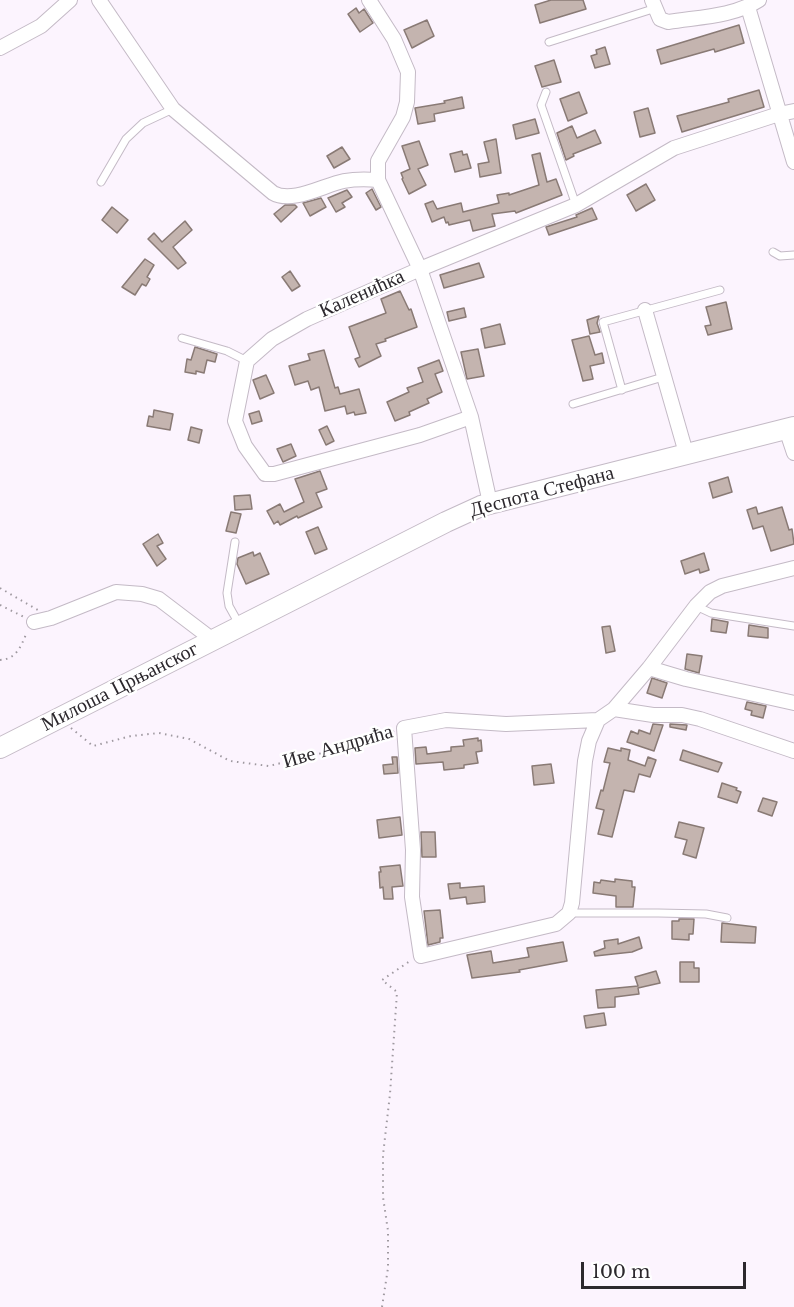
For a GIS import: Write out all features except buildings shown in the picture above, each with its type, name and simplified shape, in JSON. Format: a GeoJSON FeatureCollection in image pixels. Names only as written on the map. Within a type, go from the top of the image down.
{"type":"FeatureCollection","features":[{"type":"Feature","properties":{"kind":"main road","name":"Деспота Стефана"},"geometry":{"type":"LineString","coordinates":[[240,626],[446,522],[490,503],[790,428]]}},
{"type":"Feature","properties":{"kind":"main road","name":"Милоша Црњанског"},"geometry":{"type":"LineString","coordinates":[[0,748],[240,626]]}},
{"type":"Feature","properties":{"kind":"street"},"geometry":{"type":"LineString","coordinates":[[0,48],[41,26],[70,0]]}},
{"type":"Feature","properties":{"kind":"street"},"geometry":{"type":"LineString","coordinates":[[99,0],[173,109],[279,196],[301,194],[354,179],[378,180]]}},
{"type":"Feature","properties":{"kind":"street"},"geometry":{"type":"LineString","coordinates":[[369,0],[394,39],[408,72],[407,102],[403,117],[378,160],[378,180],[420,269],[471,417],[490,503]]}},
{"type":"Feature","properties":{"kind":"street"},"geometry":{"type":"LineString","coordinates":[[654,4],[660,19],[668,22],[729,12],[753,4],[779,114],[794,162]]}},
{"type":"Feature","properties":{"kind":"street","name":"Каленићка"},"geometry":{"type":"LineString","coordinates":[[247,361],[272,339],[307,319],[420,269],[576,205],[674,148],[794,111]]}},
{"type":"Feature","properties":{"kind":"street"},"geometry":{"type":"LineString","coordinates":[[645,310],[686,453]]}},
{"type":"Feature","properties":{"kind":"street"},"geometry":{"type":"LineString","coordinates":[[247,361],[235,421],[245,446],[265,474],[274,474],[420,435],[471,417]]}},
{"type":"Feature","properties":{"kind":"street"},"geometry":{"type":"LineString","coordinates":[[790,428],[794,453]]}},
{"type":"Feature","properties":{"kind":"street"},"geometry":{"type":"LineString","coordinates":[[404,728],[413,849],[412,897],[421,956],[556,924],[568,913],[572,903],[585,761],[597,720],[614,710],[696,606],[710,592],[722,586],[794,568]]}},
{"type":"Feature","properties":{"kind":"street"},"geometry":{"type":"LineString","coordinates":[[39,621],[116,592],[142,594],[159,599],[213,640]]}},
{"type":"Feature","properties":{"kind":"street"},"geometry":{"type":"LineString","coordinates":[[649,668],[686,680],[794,703]]}},
{"type":"Feature","properties":{"kind":"street"},"geometry":{"type":"LineString","coordinates":[[614,710],[653,716],[682,716],[700,719],[794,751]]}},
{"type":"Feature","properties":{"kind":"street","name":"Иве Андрића"},"geometry":{"type":"LineString","coordinates":[[404,728],[446,720],[506,724],[597,720]]}},
{"type":"Feature","properties":{"kind":"lane"},"geometry":{"type":"LineString","coordinates":[[549,42],[654,4]]}},
{"type":"Feature","properties":{"kind":"lane"},"geometry":{"type":"LineString","coordinates":[[546,92],[542,105],[576,205]]}},
{"type":"Feature","properties":{"kind":"lane"},"geometry":{"type":"LineString","coordinates":[[101,182],[126,139],[143,123],[173,109]]}},
{"type":"Feature","properties":{"kind":"lane"},"geometry":{"type":"LineString","coordinates":[[773,252],[780,256],[794,255]]}},
{"type":"Feature","properties":{"kind":"lane"},"geometry":{"type":"LineString","coordinates":[[622,390],[603,322],[720,290]]}},
{"type":"Feature","properties":{"kind":"lane"},"geometry":{"type":"LineString","coordinates":[[182,338],[227,351],[247,361]]}},
{"type":"Feature","properties":{"kind":"lane"},"geometry":{"type":"LineString","coordinates":[[573,404],[663,377]]}},
{"type":"Feature","properties":{"kind":"lane"},"geometry":{"type":"LineString","coordinates":[[234,542],[227,593],[229,606],[240,626]]}},
{"type":"Feature","properties":{"kind":"lane"},"geometry":{"type":"LineString","coordinates":[[696,606],[711,613],[794,626]]}},
{"type":"Feature","properties":{"kind":"lane"},"geometry":{"type":"LineString","coordinates":[[568,913],[706,914],[727,918]]}},
{"type":"Feature","properties":{"kind":"path"},"geometry":{"type":"LineString","coordinates":[[0,588],[35,607],[41,614],[39,621],[19,651],[7,660],[0,660]]}},
{"type":"Feature","properties":{"kind":"path"},"geometry":{"type":"LineString","coordinates":[[0,605],[11,612],[39,621]]}},
{"type":"Feature","properties":{"kind":"path","name":"Иве Андрића"},"geometry":{"type":"LineString","coordinates":[[60,718],[93,746],[131,736],[159,733],[189,738],[230,760],[269,766],[359,744],[404,728]]}},
{"type":"Feature","properties":{"kind":"path"},"geometry":{"type":"LineString","coordinates":[[382,1307],[388,1259],[388,1231],[383,1197],[383,1155],[390,1094],[396,992],[382,980],[411,960],[421,956]]}}]}
